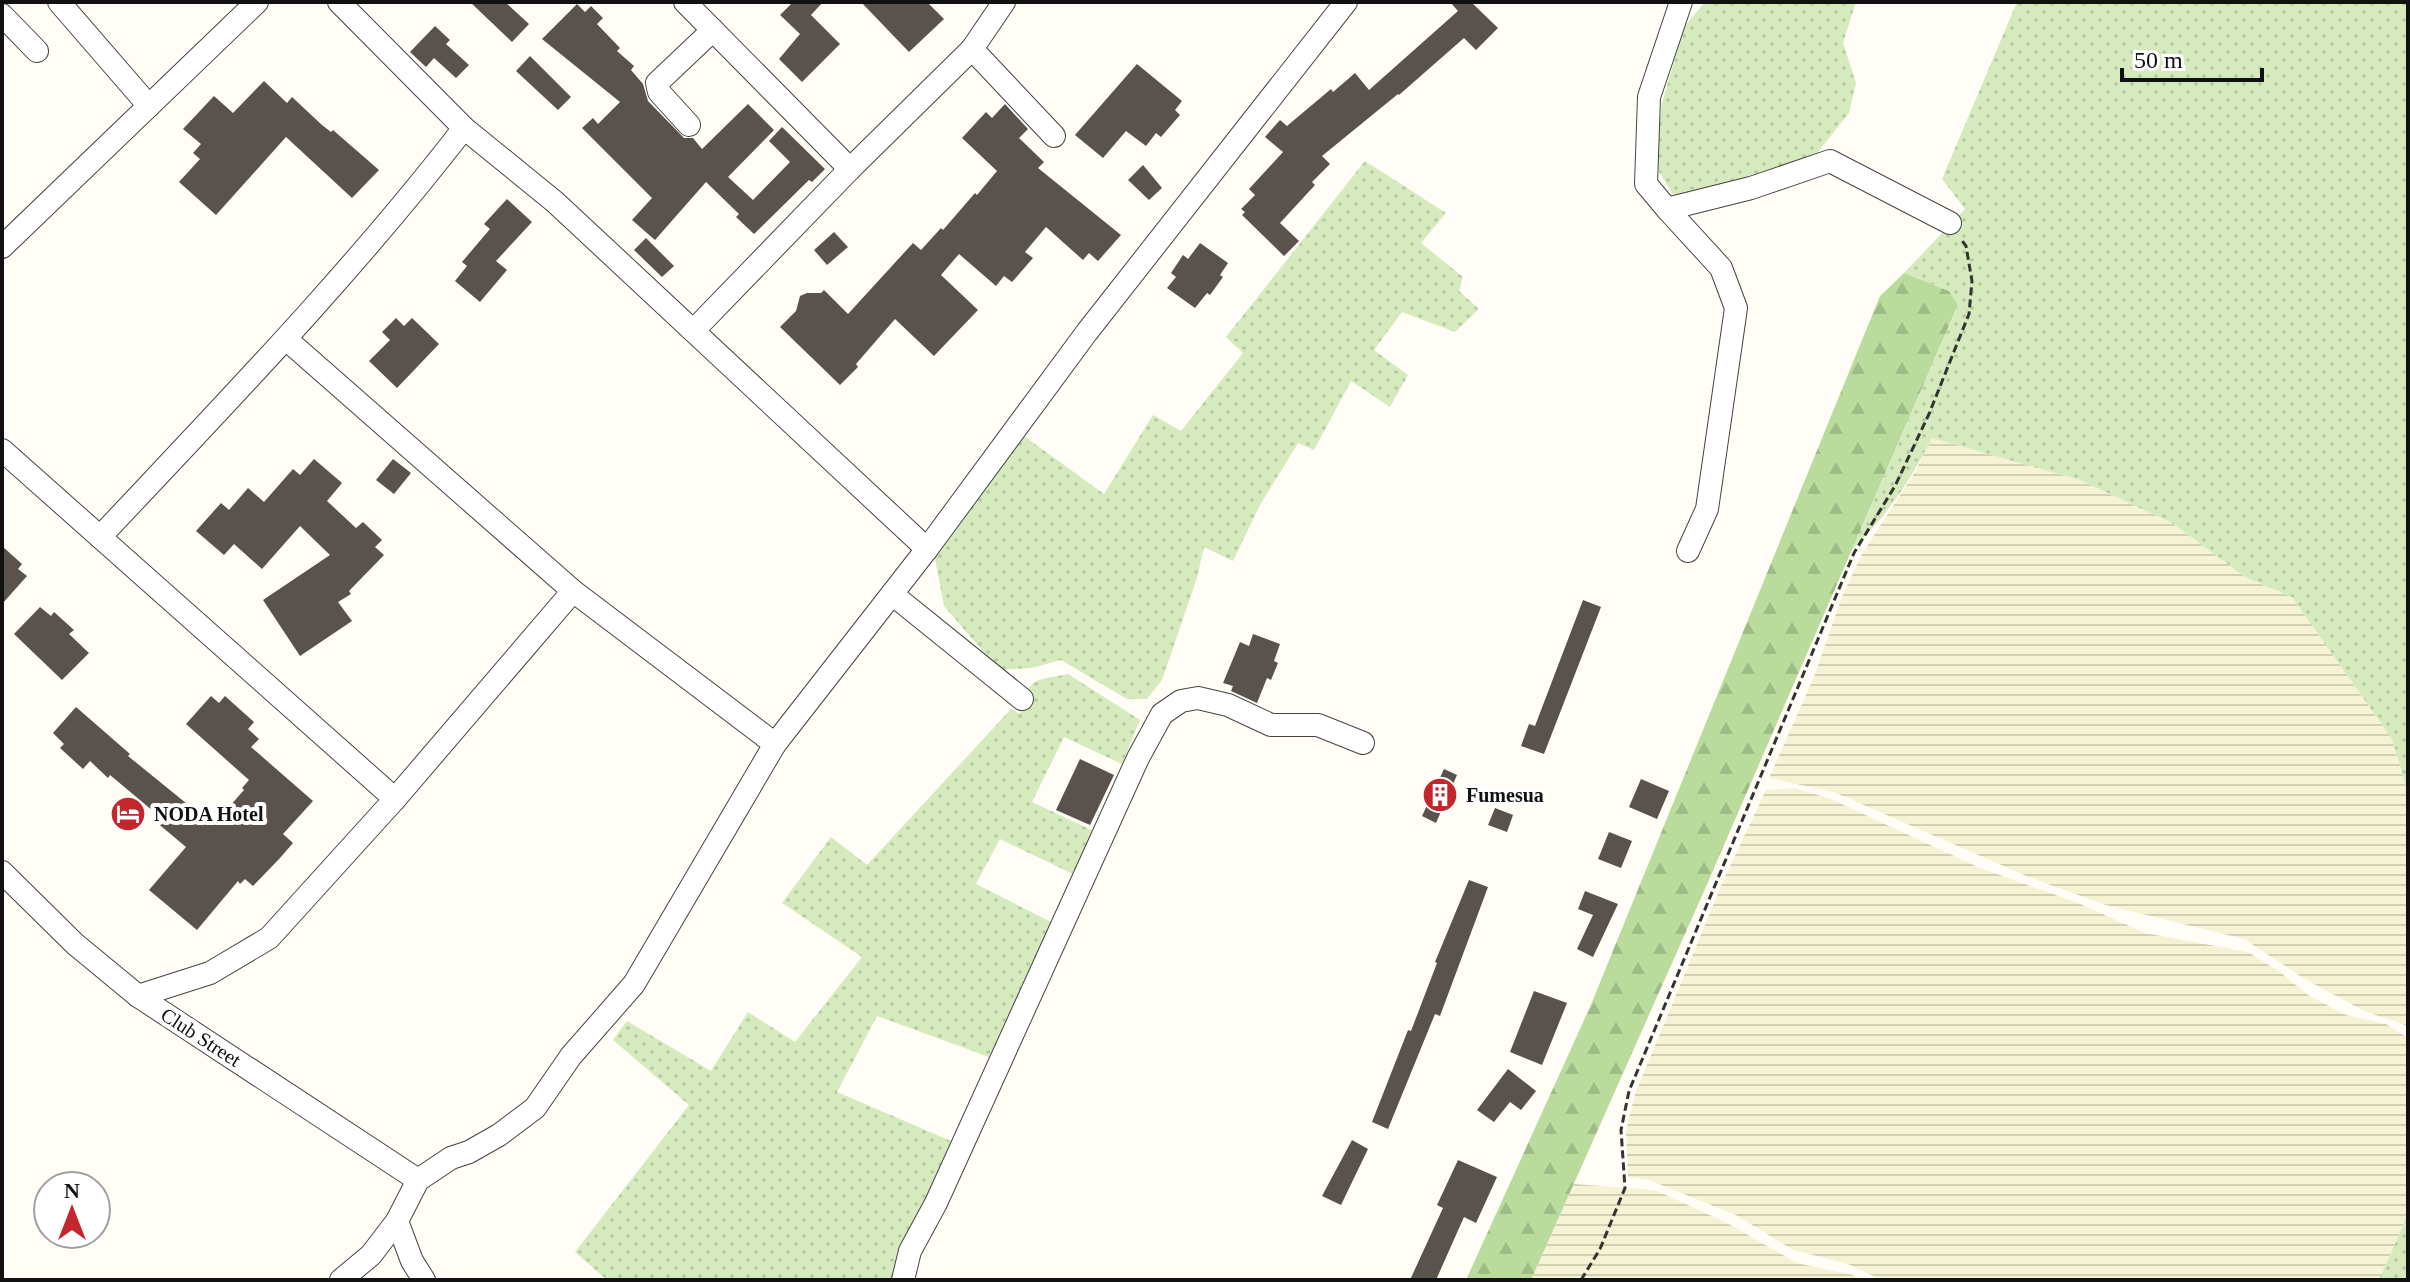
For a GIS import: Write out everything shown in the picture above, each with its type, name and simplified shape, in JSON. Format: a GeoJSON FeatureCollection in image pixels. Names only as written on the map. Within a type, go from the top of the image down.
{"type":"FeatureCollection","features":[{"type":"Feature","properties":{"kind":"street"},"geometry":{"type":"LineString","coordinates":[[59,2],[149,106]]}},
{"type":"Feature","properties":{"kind":"street"},"geometry":{"type":"LineString","coordinates":[[2,247],[257,2]]}},
{"type":"Feature","properties":{"kind":"street"},"geometry":{"type":"LineString","coordinates":[[339,2],[464,128],[555,202],[927,549]]}},
{"type":"Feature","properties":{"kind":"street"},"geometry":{"type":"LineString","coordinates":[[685,2],[850,169]]}},
{"type":"Feature","properties":{"kind":"street"},"geometry":{"type":"LineString","coordinates":[[694,330],[972,49],[1004,2]]}},
{"type":"Feature","properties":{"kind":"street"},"geometry":{"type":"LineString","coordinates":[[341,1280],[369,1269],[418,1180],[451,1158],[499,1135],[535,1108],[571,1056],[634,984],[775,744],[927,549],[1087,332],[1346,2]]}},
{"type":"Feature","properties":{"kind":"street"},"geometry":{"type":"LineString","coordinates":[[1681,2],[1649,97],[1646,184],[1721,268],[1736,308],[1707,509],[1688,551]]}},
{"type":"Feature","properties":{"kind":"street"},"geometry":{"type":"LineString","coordinates":[[2,15],[37,51]]}},
{"type":"Feature","properties":{"kind":"street"},"geometry":{"type":"LineString","coordinates":[[689,125],[659,92],[657,83],[713,30]]}},
{"type":"Feature","properties":{"kind":"street"},"geometry":{"type":"LineString","coordinates":[[972,49],[1054,136]]}},
{"type":"Feature","properties":{"kind":"street"},"geometry":{"type":"LineString","coordinates":[[100,537],[286,339],[410,198],[464,128]]}},
{"type":"Feature","properties":{"kind":"street"},"geometry":{"type":"LineString","coordinates":[[1667,209],[1751,188],[1830,161],[1950,223]]}},
{"type":"Feature","properties":{"kind":"street"},"geometry":{"type":"LineString","coordinates":[[286,339],[573,591],[775,744]]}},
{"type":"Feature","properties":{"kind":"street"},"geometry":{"type":"LineString","coordinates":[[2,450],[395,799]]}},
{"type":"Feature","properties":{"kind":"street"},"geometry":{"type":"LineString","coordinates":[[138,996],[210,973],[269,938],[395,799],[573,591]]}},
{"type":"Feature","properties":{"kind":"street"},"geometry":{"type":"LineString","coordinates":[[892,594],[1022,699]]}},
{"type":"Feature","properties":{"kind":"street"},"geometry":{"type":"LineString","coordinates":[[903,1280],[910,1251],[936,1203],[1138,758],[1162,714],[1181,701],[1198,698],[1228,705],[1271,725],[1318,725],[1363,743]]}},
{"type":"Feature","properties":{"kind":"street","name":"Club Street"},"geometry":{"type":"LineString","coordinates":[[2,872],[75,944],[138,996],[418,1180]]}},
{"type":"Feature","properties":{"kind":"street"},"geometry":{"type":"LineString","coordinates":[[397,1221],[412,1261],[424,1280]]}},
{"type":"Feature","properties":{"kind":"path"},"geometry":{"type":"LineString","coordinates":[[1581,1280],[1600,1249],[1625,1188],[1621,1130],[1629,1091],[1854,553],[1895,486],[1929,414],[1969,314],[1972,281],[1966,246],[1950,223]]}},
{"type":"Feature","properties":{"kind":"shaded area"},"geometry":{"type":"Polygon","coordinates":[[[1932,438],[2080,480],[2172,523],[2245,577],[2292,597],[2392,739],[2408,792],[2408,1026],[2364,1011],[2305,979],[2244,939],[2106,905],[2031,878],[1834,792],[1769,778],[1814,677],[1843,594],[1862,554],[1915,472],[1932,438]]]}},
{"type":"Feature","properties":{"kind":"shaded area"},"geometry":{"type":"Polygon","coordinates":[[[1794,788],[1831,799],[1980,868],[2078,903],[2145,933],[2248,952],[2308,995],[2346,1015],[2386,1024],[2408,1038],[2408,1214],[2379,1280],[1882,1280],[1848,1264],[1793,1250],[1736,1215],[1649,1180],[1628,1177],[1626,1131],[1635,1094],[1724,879],[1766,790],[1794,788]]]}},
{"type":"Feature","properties":{"kind":"shaded area"},"geometry":{"type":"Polygon","coordinates":[[[1574,1184],[1655,1190],[1725,1222],[1797,1263],[1853,1275],[1862,1280],[1531,1280],[1574,1184]]]}},
{"type":"Feature","properties":{"kind":"green space"},"geometry":{"type":"Polygon","coordinates":[[[1705,2],[1856,2],[1843,43],[1856,83],[1849,113],[1817,153],[1734,184],[1677,201],[1655,165],[1662,103],[1684,27],[1705,2]]]}},
{"type":"Feature","properties":{"kind":"green space"},"geometry":{"type":"Polygon","coordinates":[[[2017,2],[2408,2],[2408,792],[2392,739],[2292,597],[2245,577],[2172,523],[2080,480],[1932,438],[1897,497],[1852,550],[1958,306],[1949,291],[1904,273],[1965,209],[1942,179],[2017,2]]]}},
{"type":"Feature","properties":{"kind":"green space"},"geometry":{"type":"Polygon","coordinates":[[[1365,161],[1446,213],[1421,243],[1463,277],[1459,291],[1479,309],[1455,332],[1402,312],[1374,350],[1408,375],[1390,407],[1351,381],[1314,450],[1298,443],[1260,505],[1233,561],[1204,547],[1197,578],[1162,680],[1147,699],[1127,699],[1061,660],[1031,668],[999,670],[944,606],[935,559],[973,498],[1024,436],[1104,494],[1153,415],[1181,431],[1243,353],[1226,337],[1365,161]]]}},
{"type":"Feature","properties":{"kind":"green space"},"geometry":{"type":"Polygon","coordinates":[[[1904,273],[1949,291],[1958,305],[1705,889],[1531,1280],[1466,1280],[1590,1007],[1880,296],[1904,273]]]}},
{"type":"Feature","properties":{"kind":"green space"},"geometry":{"type":"Polygon","coordinates":[[[1068,674],[1140,720],[1122,764],[1064,737],[1032,802],[1096,832],[1077,876],[1000,839],[976,884],[1051,922],[989,1057],[877,1016],[837,1092],[951,1141],[899,1280],[607,1280],[575,1252],[689,1105],[613,1040],[627,1021],[711,1071],[748,1012],[795,1042],[862,957],[782,903],[831,837],[867,865],[1011,709],[1020,714],[1026,693],[1034,683],[1068,674]]]}},
{"type":"Feature","properties":{"kind":"green space"},"geometry":{"type":"Polygon","coordinates":[[[2408,1214],[2408,1280],[2379,1280],[2408,1214]]]}},
{"type":"Feature","properties":{"kind":"building"},"geometry":{"type":"Polygon","coordinates":[[[470,2],[505,2],[529,24],[512,42],[470,2]]]}},
{"type":"Feature","properties":{"kind":"building"},"geometry":{"type":"Polygon","coordinates":[[[793,2],[823,2],[811,15],[840,44],[802,82],[779,59],[800,34],[780,15],[793,2]]]}},
{"type":"Feature","properties":{"kind":"building"},"geometry":{"type":"Polygon","coordinates":[[[861,2],[927,2],[944,19],[909,52],[861,2]]]}},
{"type":"Feature","properties":{"kind":"building"},"geometry":{"type":"Polygon","coordinates":[[[1450,2],[1471,2],[1498,28],[1476,50],[1464,38],[1322,156],[1330,164],[1280,223],[1299,241],[1284,256],[1242,215],[1245,212],[1241,209],[1255,195],[1249,189],[1283,152],[1265,137],[1280,120],[1287,126],[1355,73],[1369,90],[1458,11],[1450,2]]]}},
{"type":"Feature","properties":{"kind":"building"},"geometry":{"type":"Polygon","coordinates":[[[577,4],[585,12],[591,6],[603,18],[597,24],[620,48],[617,51],[634,66],[631,70],[643,84],[648,101],[684,138],[693,138],[702,149],[748,104],[774,130],[728,177],[753,200],[790,162],[769,141],[782,127],[825,169],[812,182],[809,180],[754,234],[736,217],[739,214],[706,182],[655,240],[632,220],[652,198],[582,128],[593,118],[598,124],[620,102],[542,39],[577,4]]]}},
{"type":"Feature","properties":{"kind":"building"},"geometry":{"type":"Polygon","coordinates":[[[435,26],[450,40],[446,44],[469,65],[456,78],[434,58],[426,67],[410,52],[435,26]]]}},
{"type":"Feature","properties":{"kind":"building"},"geometry":{"type":"Polygon","coordinates":[[[530,56],[571,97],[558,110],[516,71],[530,56]]]}},
{"type":"Feature","properties":{"kind":"building"},"geometry":{"type":"Polygon","coordinates":[[[1137,64],[1182,101],[1175,110],[1180,115],[1161,137],[1156,133],[1146,146],[1126,131],[1103,158],[1075,135],[1137,64]]]}},
{"type":"Feature","properties":{"kind":"building"},"geometry":{"type":"Polygon","coordinates":[[[264,81],[287,103],[292,97],[379,170],[352,198],[286,137],[216,215],[179,182],[200,159],[193,153],[201,144],[183,129],[214,96],[233,113],[264,81]]]}},
{"type":"Feature","properties":{"kind":"building"},"geometry":{"type":"Polygon","coordinates":[[[1005,104],[1028,129],[1019,138],[1044,162],[1038,168],[1121,235],[1098,261],[1089,253],[1083,260],[1046,227],[1025,252],[1033,258],[1012,282],[1004,276],[996,286],[959,254],[941,275],[978,310],[934,356],[895,319],[840,385],[780,327],[796,311],[800,296],[807,293],[821,293],[824,290],[848,314],[913,243],[921,250],[941,228],[943,230],[997,171],[962,138],[986,112],[992,118],[1005,104]]]}},
{"type":"Feature","properties":{"kind":"building"},"geometry":{"type":"Polygon","coordinates":[[[1143,165],[1162,188],[1149,200],[1128,180],[1143,165]]]}},
{"type":"Feature","properties":{"kind":"building"},"geometry":{"type":"Polygon","coordinates":[[[507,199],[532,222],[496,261],[507,270],[480,302],[455,281],[467,266],[462,262],[490,229],[484,224],[507,199]]]}},
{"type":"Feature","properties":{"kind":"building"},"geometry":{"type":"Polygon","coordinates":[[[834,232],[848,247],[827,265],[814,250],[834,232]]]}},
{"type":"Feature","properties":{"kind":"building"},"geometry":{"type":"Polygon","coordinates":[[[646,238],[674,266],[662,277],[634,250],[646,238]]]}},
{"type":"Feature","properties":{"kind":"building"},"geometry":{"type":"Polygon","coordinates":[[[1200,243],[1228,263],[1220,275],[1223,277],[1210,295],[1207,293],[1195,308],[1167,288],[1176,277],[1171,273],[1183,255],[1188,259],[1200,243]]]}},
{"type":"Feature","properties":{"kind":"building"},"geometry":{"type":"Polygon","coordinates":[[[396,318],[404,326],[412,318],[439,344],[397,388],[369,361],[390,340],[382,332],[396,318]]]}},
{"type":"Feature","properties":{"kind":"building"},"geometry":{"type":"Polygon","coordinates":[[[314,459],[342,483],[327,501],[356,528],[363,522],[382,540],[375,547],[384,555],[349,591],[351,594],[338,602],[352,621],[300,656],[263,600],[330,555],[300,526],[262,569],[234,544],[224,555],[196,531],[221,503],[229,510],[248,488],[264,502],[293,469],[300,475],[314,459]]]}},
{"type":"Feature","properties":{"kind":"building"},"geometry":{"type":"Polygon","coordinates":[[[393,459],[411,473],[394,494],[376,480],[393,459]]]}},
{"type":"Feature","properties":{"kind":"building"},"geometry":{"type":"Polygon","coordinates":[[[2,546],[22,564],[18,569],[27,576],[2,604],[2,546]]]}},
{"type":"Feature","properties":{"kind":"building"},"geometry":{"type":"Polygon","coordinates":[[[1583,600],[1601,607],[1544,754],[1521,746],[1529,724],[1535,726],[1583,600]]]}},
{"type":"Feature","properties":{"kind":"building"},"geometry":{"type":"Polygon","coordinates":[[[40,607],[51,616],[54,612],[74,630],[69,634],[89,653],[62,680],[14,634],[40,607]]]}},
{"type":"Feature","properties":{"kind":"building"},"geometry":{"type":"Polygon","coordinates":[[[1253,634],[1280,644],[1274,661],[1278,663],[1271,680],[1267,678],[1257,703],[1231,691],[1233,686],[1223,683],[1240,642],[1249,646],[1253,634]]]}},
{"type":"Feature","properties":{"kind":"building"},"geometry":{"type":"Polygon","coordinates":[[[211,696],[219,703],[225,696],[254,722],[248,729],[259,739],[251,747],[313,801],[283,834],[293,843],[280,858],[253,886],[245,879],[240,884],[238,881],[197,930],[149,890],[186,847],[155,821],[159,816],[110,775],[108,778],[90,761],[83,769],[60,748],[64,744],[53,733],[76,707],[130,754],[128,756],[213,825],[249,780],[186,724],[211,696]]]}},
{"type":"Feature","properties":{"kind":"building"},"geometry":{"type":"Polygon","coordinates":[[[1080,759],[1114,775],[1090,825],[1056,810],[1080,759]]]}},
{"type":"Feature","properties":{"kind":"building","name":"Fumesua"},"geometry":{"type":"Polygon","coordinates":[[[1444,769],[1457,775],[1436,823],[1422,816],[1444,769]]]}},
{"type":"Feature","properties":{"kind":"building"},"geometry":{"type":"Polygon","coordinates":[[[1641,779],[1669,791],[1657,819],[1629,807],[1641,779]]]}},
{"type":"Feature","properties":{"kind":"building"},"geometry":{"type":"Polygon","coordinates":[[[1495,808],[1513,815],[1507,832],[1488,825],[1495,808]]]}},
{"type":"Feature","properties":{"kind":"building"},"geometry":{"type":"Polygon","coordinates":[[[1609,832],[1632,841],[1621,868],[1598,859],[1609,832]]]}},
{"type":"Feature","properties":{"kind":"building"},"geometry":{"type":"Polygon","coordinates":[[[1469,880],[1488,887],[1440,1016],[1435,1014],[1388,1129],[1372,1122],[1469,880]]]}},
{"type":"Feature","properties":{"kind":"building"},"geometry":{"type":"Polygon","coordinates":[[[1585,891],[1618,904],[1593,957],[1577,949],[1593,915],[1578,909],[1585,891]]]}},
{"type":"Feature","properties":{"kind":"building"},"geometry":{"type":"Polygon","coordinates":[[[1534,991],[1567,1003],[1542,1065],[1510,1052],[1534,991]]]}},
{"type":"Feature","properties":{"kind":"building"},"geometry":{"type":"Polygon","coordinates":[[[1508,1069],[1536,1091],[1521,1110],[1510,1102],[1494,1122],[1477,1110],[1508,1069]]]}},
{"type":"Feature","properties":{"kind":"building"},"geometry":{"type":"Polygon","coordinates":[[[1352,1140],[1368,1149],[1341,1205],[1322,1196],[1352,1140]]]}},
{"type":"Feature","properties":{"kind":"building"},"geometry":{"type":"Polygon","coordinates":[[[1458,1160],[1497,1177],[1476,1223],[1464,1217],[1436,1280],[1410,1280],[1443,1208],[1437,1205],[1458,1160]]]}},
{"type":"Feature","properties":{"kind":"place","name":"Fumesua"},"geometry":{"type":"Point","coordinates":[1440,795]}},
{"type":"Feature","properties":{"kind":"place","name":"NODA Hotel"},"geometry":{"type":"Point","coordinates":[128,814]}}]}
